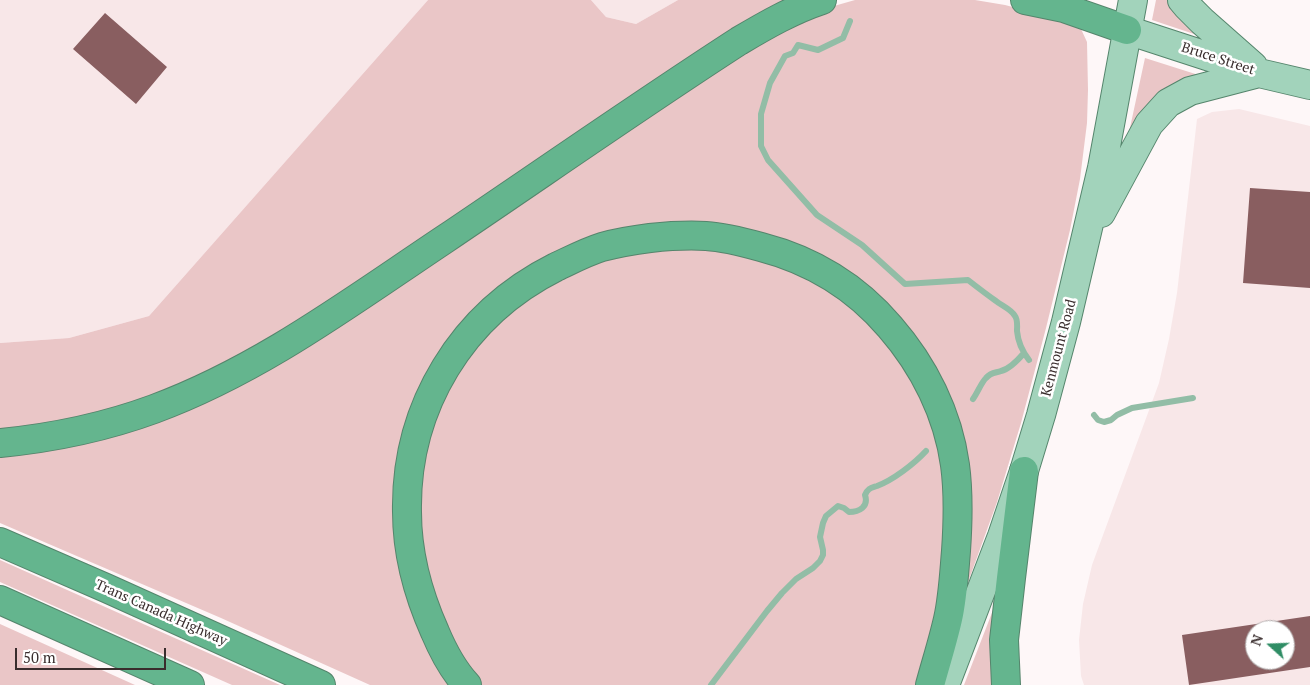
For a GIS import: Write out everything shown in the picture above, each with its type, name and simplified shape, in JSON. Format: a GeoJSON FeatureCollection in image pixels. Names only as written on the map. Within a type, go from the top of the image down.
{"type":"FeatureCollection","features":[{"type":"Feature","properties":{"kind":"highway"},"geometry":{"type":"LineString","coordinates":[[0,443],[94,427],[135,415],[173,401],[238,371],[325,319],[739,41],[782,16],[822,0]]}},
{"type":"Feature","properties":{"kind":"highway"},"geometry":{"type":"LineString","coordinates":[[1025,0],[1064,8],[1127,30]]}},
{"type":"Feature","properties":{"kind":"highway"},"geometry":{"type":"LineString","coordinates":[[467,685],[445,653],[430,621],[411,560],[407,530],[406,494],[410,459],[419,424],[432,392],[448,364],[470,333],[493,309],[520,289],[546,272],[600,248],[668,236],[706,236],[774,250],[806,263],[838,280],[864,299],[886,322],[904,342],[925,375],[938,401],[948,430],[955,464],[959,502],[954,581],[948,618],[930,685]]}},
{"type":"Feature","properties":{"kind":"highway"},"geometry":{"type":"LineString","coordinates":[[1006,685],[1004,640],[1024,470]]}},
{"type":"Feature","properties":{"kind":"highway","name":"Trans Canada Highway"},"geometry":{"type":"LineString","coordinates":[[0,542],[321,685]]}},
{"type":"Feature","properties":{"kind":"highway"},"geometry":{"type":"LineString","coordinates":[[0,600],[190,685]]}},
{"type":"Feature","properties":{"kind":"main road","name":"Kenmount Road"},"geometry":{"type":"LineString","coordinates":[[945,685],[983,588],[1041,415],[1086,241],[1114,110],[1133,0]]}},
{"type":"Feature","properties":{"kind":"main road"},"geometry":{"type":"LineString","coordinates":[[1182,0],[1259,73]]}},
{"type":"Feature","properties":{"kind":"main road","name":"Bruce Street"},"geometry":{"type":"LineString","coordinates":[[1127,30],[1259,73],[1310,86]]}},
{"type":"Feature","properties":{"kind":"main road"},"geometry":{"type":"LineString","coordinates":[[1086,241],[1149,124],[1168,103],[1190,91],[1259,73]]}},
{"type":"Feature","properties":{"kind":"shaded area"},"geometry":{"type":"Polygon","coordinates":[[[0,0],[428,0],[149,316],[69,338],[0,343],[0,0]]]}},
{"type":"Feature","properties":{"kind":"shaded area"},"geometry":{"type":"Polygon","coordinates":[[[428,0],[591,0],[606,17],[636,24],[678,0],[790,0],[322,310],[205,376],[118,409],[0,433],[0,343],[69,338],[149,316],[428,0]]]}},
{"type":"Feature","properties":{"kind":"shaded area"},"geometry":{"type":"Polygon","coordinates":[[[591,0],[678,0],[636,24],[606,17],[591,0]]]}},
{"type":"Feature","properties":{"kind":"shaded area"},"geometry":{"type":"Polygon","coordinates":[[[855,0],[975,0],[1005,5],[1070,22],[1081,29],[1087,42],[1087,123],[1080,179],[1070,230],[1021,423],[997,502],[963,596],[967,552],[904,326],[721,226],[512,280],[399,473],[454,685],[370,685],[221,618],[0,523],[0,452],[171,414],[719,64],[827,8],[855,0]]]}},
{"type":"Feature","properties":{"kind":"shaded area"},"geometry":{"type":"Polygon","coordinates":[[[1156,0],[1171,0],[1215,41],[1152,20],[1156,0]]]}},
{"type":"Feature","properties":{"kind":"shaded area"},"geometry":{"type":"Polygon","coordinates":[[[1145,58],[1208,78],[1125,151],[1145,58]]]}},
{"type":"Feature","properties":{"kind":"shaded area"},"geometry":{"type":"Polygon","coordinates":[[[1239,109],[1310,126],[1310,685],[1084,685],[1081,676],[1079,640],[1083,604],[1092,565],[1159,383],[1177,293],[1197,119],[1212,112],[1239,109]]]}},
{"type":"Feature","properties":{"kind":"shaded area"},"geometry":{"type":"Polygon","coordinates":[[[647,246],[735,248],[816,281],[856,307],[911,372],[942,447],[949,533],[936,616],[915,685],[480,685],[465,666],[420,563],[416,482],[440,396],[492,323],[568,271],[647,246]]]}},
{"type":"Feature","properties":{"kind":"shaded area"},"geometry":{"type":"Polygon","coordinates":[[[0,560],[280,685],[232,685],[0,582],[0,560]]]}},
{"type":"Feature","properties":{"kind":"shaded area"},"geometry":{"type":"Polygon","coordinates":[[[1000,592],[998,685],[964,685],[1000,592]]]}},
{"type":"Feature","properties":{"kind":"shaded area"},"geometry":{"type":"Polygon","coordinates":[[[0,624],[135,685],[0,685],[0,624]]]}},
{"type":"Feature","properties":{"kind":"building"},"geometry":{"type":"Polygon","coordinates":[[[105,13],[167,67],[136,104],[73,49],[105,13]]]}},
{"type":"Feature","properties":{"kind":"building"},"geometry":{"type":"Polygon","coordinates":[[[1250,188],[1310,192],[1310,288],[1243,283],[1250,188]]]}},
{"type":"Feature","properties":{"kind":"building"},"geometry":{"type":"Polygon","coordinates":[[[1310,616],[1310,667],[1295,669],[1295,620],[1283,620],[1310,616]]]}},
{"type":"Feature","properties":{"kind":"building"},"geometry":{"type":"Polygon","coordinates":[[[1245,626],[1245,670],[1290,670],[1189,685],[1182,635],[1245,626]]]}},
{"type":"Feature","properties":{"kind":"waterway"},"geometry":{"type":"LineString","coordinates":[[850,21],[843,38],[818,50],[798,45],[793,53],[785,56],[770,83],[761,114],[761,146],[768,160],[817,215],[862,245],[905,284],[968,280],[1009,309],[1016,318],[1019,343],[1029,360]]}},
{"type":"Feature","properties":{"kind":"waterway"},"geometry":{"type":"LineString","coordinates":[[973,399],[988,376],[1008,368],[1024,353]]}},
{"type":"Feature","properties":{"kind":"waterway"},"geometry":{"type":"LineString","coordinates":[[1094,415],[1098,420],[1104,422],[1132,408],[1193,398]]}},
{"type":"Feature","properties":{"kind":"waterway"},"geometry":{"type":"LineString","coordinates":[[711,685],[782,593],[796,579],[820,561],[823,555],[820,537],[826,516],[838,506],[849,512],[860,510],[866,503],[865,495],[871,488],[896,476],[926,451]]}}]}
